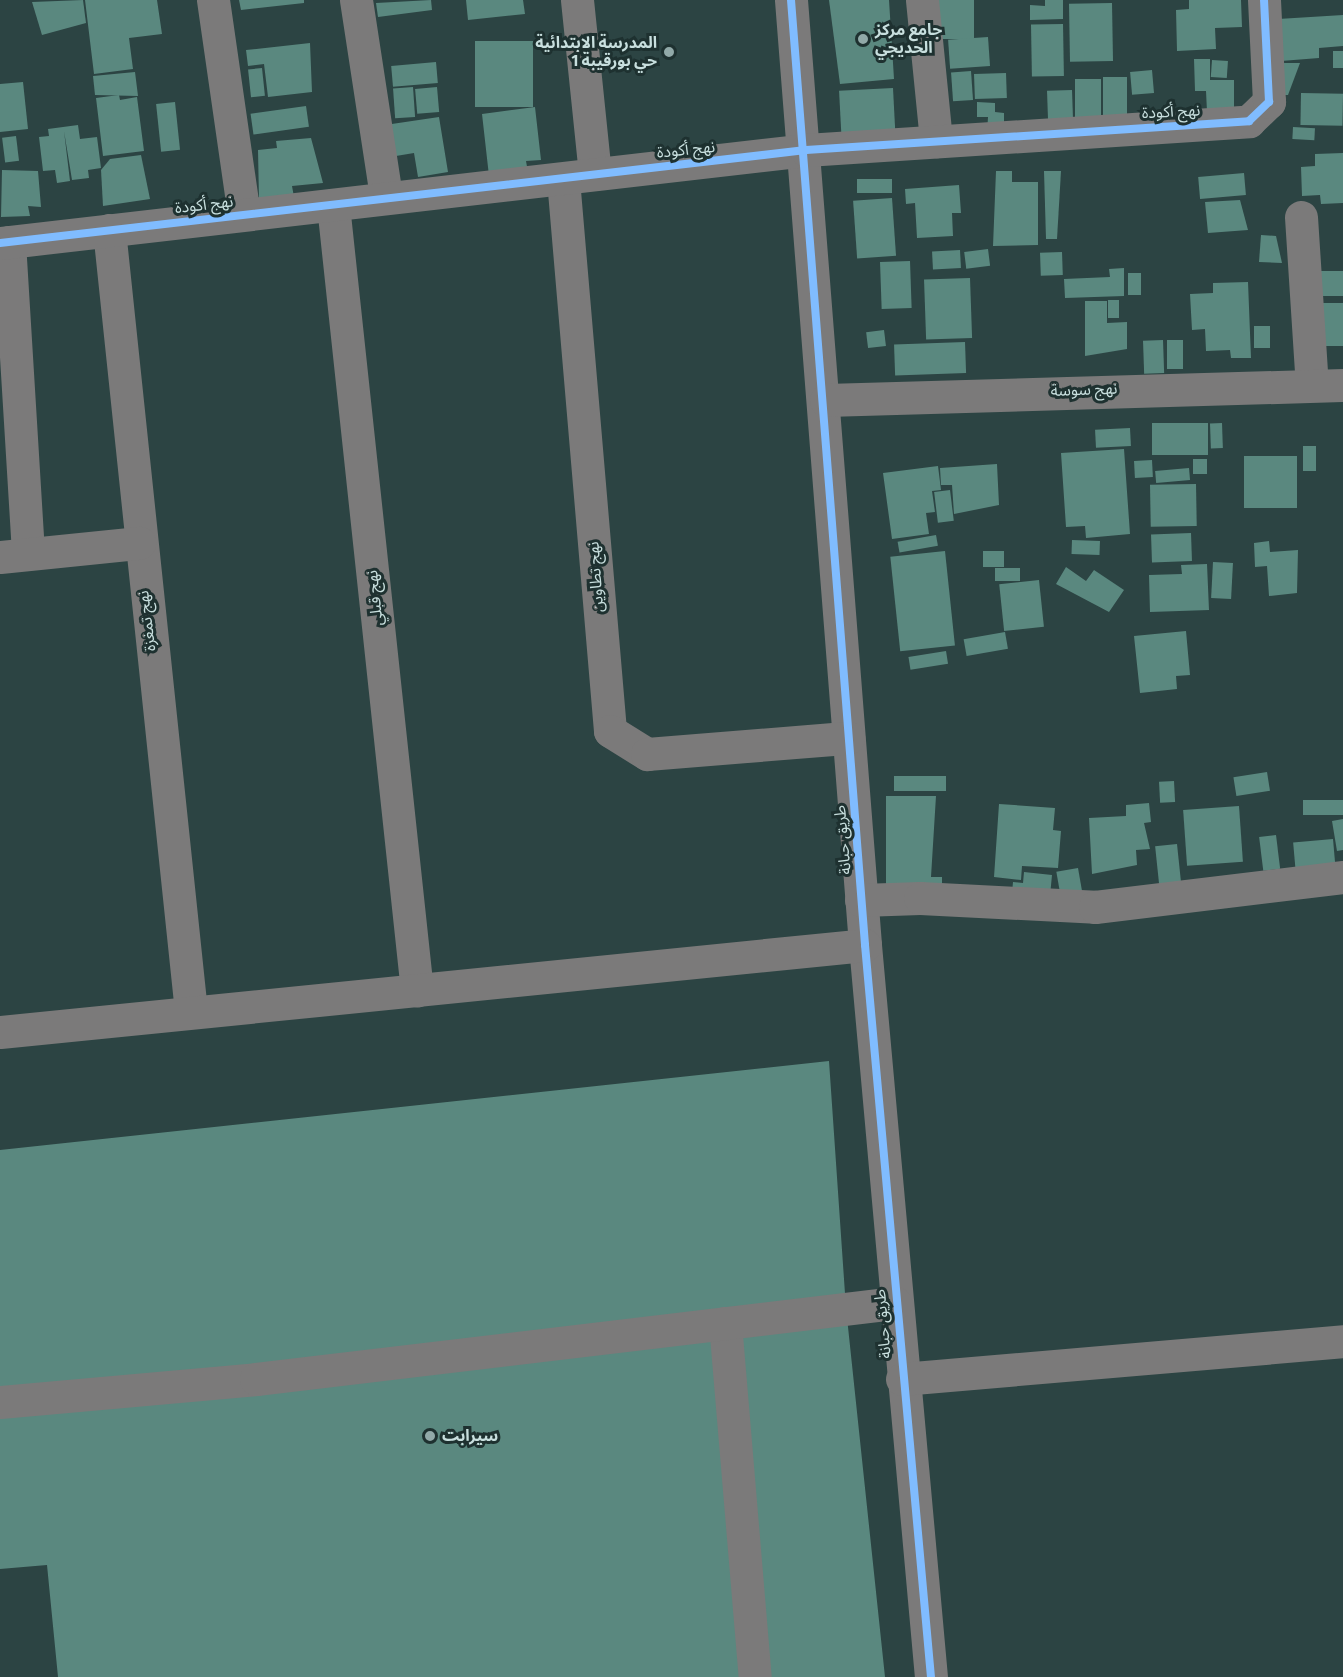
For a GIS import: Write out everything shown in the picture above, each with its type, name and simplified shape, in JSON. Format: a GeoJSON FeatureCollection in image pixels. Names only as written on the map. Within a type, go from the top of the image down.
{"type":"FeatureCollection","features":[{"type":"Feature","properties":{"kind":"street"},"geometry":{"type":"LineString","coordinates":[[213,0],[244,214]]}},
{"type":"Feature","properties":{"kind":"street"},"geometry":{"type":"LineString","coordinates":[[356,0],[386,195]]}},
{"type":"Feature","properties":{"kind":"street"},"geometry":{"type":"LineString","coordinates":[[577,0],[595,174]]}},
{"type":"Feature","properties":{"kind":"street","name":"طريق حبانة"},"geometry":{"type":"LineString","coordinates":[[791,0],[806,150],[826,400],[861,900],[895,1303],[931,1677]]}},
{"type":"Feature","properties":{"kind":"street"},"geometry":{"type":"LineString","coordinates":[[922,0],[936,141]]}},
{"type":"Feature","properties":{"kind":"street","name":"نهج أكودة"},"geometry":{"type":"LineString","coordinates":[[5,243],[333,205],[386,195],[531,186],[595,174],[806,150],[1249,121],[1269,102],[1264,0]]}},
{"type":"Feature","properties":{"kind":"street","name":"نهج تطاوين"},"geometry":{"type":"LineString","coordinates":[[563,179],[610,731],[647,754],[848,738]]}},
{"type":"Feature","properties":{"kind":"street","name":"نهج قبلي"},"geometry":{"type":"LineString","coordinates":[[333,205],[417,991]]}},
{"type":"Feature","properties":{"kind":"street"},"geometry":{"type":"LineString","coordinates":[[1302,217],[1327,385]]}},
{"type":"Feature","properties":{"kind":"street","name":"نهج تمغزة"},"geometry":{"type":"LineString","coordinates":[[109,230],[139,543],[191,1011]]}},
{"type":"Feature","properties":{"kind":"street"},"geometry":{"type":"LineString","coordinates":[[5,243],[14,555],[139,543]]}},
{"type":"Feature","properties":{"kind":"street","name":"نهج سوسة"},"geometry":{"type":"LineString","coordinates":[[826,400],[1327,385]]}},
{"type":"Feature","properties":{"kind":"street"},"geometry":{"type":"LineString","coordinates":[[861,900],[920,898],[1095,907],[1343,877]]}},
{"type":"Feature","properties":{"kind":"street"},"geometry":{"type":"LineString","coordinates":[[0,1032],[865,945]]}},
{"type":"Feature","properties":{"kind":"street"},"geometry":{"type":"LineString","coordinates":[[0,1402],[256,1379],[895,1303]]}},
{"type":"Feature","properties":{"kind":"street"},"geometry":{"type":"LineString","coordinates":[[725,1323],[755,1677]]}},
{"type":"Feature","properties":{"kind":"street"},"geometry":{"type":"LineString","coordinates":[[902,1379],[1343,1341]]}},
{"type":"Feature","properties":{"kind":"building"},"geometry":{"type":"Polygon","coordinates":[[[83,0],[86,23],[42,35],[32,2],[83,0]]]}},
{"type":"Feature","properties":{"kind":"building"},"geometry":{"type":"Polygon","coordinates":[[[85,0],[157,0],[162,34],[129,38],[133,69],[94,74],[85,0]]]}},
{"type":"Feature","properties":{"kind":"building"},"geometry":{"type":"Polygon","coordinates":[[[239,0],[304,0],[304,3],[241,10],[239,0]]]}},
{"type":"Feature","properties":{"kind":"building"},"geometry":{"type":"Polygon","coordinates":[[[431,0],[432,10],[378,17],[376,3],[431,0]]]}},
{"type":"Feature","properties":{"kind":"building"},"geometry":{"type":"Polygon","coordinates":[[[466,0],[523,0],[525,14],[468,20],[466,0]]]}},
{"type":"Feature","properties":{"kind":"building","name":"جامع مركز الحديجي"},"geometry":{"type":"Polygon","coordinates":[[[829,0],[889,0],[894,79],[840,84],[829,0]]]}},
{"type":"Feature","properties":{"kind":"building"},"geometry":{"type":"Polygon","coordinates":[[[928,0],[974,0],[974,39],[928,39],[928,0]]]}},
{"type":"Feature","properties":{"kind":"building"},"geometry":{"type":"Polygon","coordinates":[[[1045,0],[1063,0],[1063,19],[1030,20],[1030,5],[1045,6],[1045,0]]]}},
{"type":"Feature","properties":{"kind":"building"},"geometry":{"type":"Polygon","coordinates":[[[1189,0],[1241,0],[1242,27],[1215,28],[1216,49],[1177,51],[1176,10],[1189,9],[1189,0]]]}},
{"type":"Feature","properties":{"kind":"building"},"geometry":{"type":"Polygon","coordinates":[[[1112,3],[1113,61],[1070,62],[1069,4],[1112,3]]]}},
{"type":"Feature","properties":{"kind":"building"},"geometry":{"type":"Polygon","coordinates":[[[1343,15],[1343,46],[1319,48],[1319,58],[1281,61],[1261,20],[1343,15]]]}},
{"type":"Feature","properties":{"kind":"building"},"geometry":{"type":"Polygon","coordinates":[[[1063,24],[1064,76],[1032,77],[1031,25],[1063,24]]]}},
{"type":"Feature","properties":{"kind":"building"},"geometry":{"type":"Polygon","coordinates":[[[988,37],[990,66],[950,69],[948,40],[988,37]]]}},
{"type":"Feature","properties":{"kind":"building"},"geometry":{"type":"Polygon","coordinates":[[[475,41],[533,41],[533,107],[475,107],[475,41]]]}},
{"type":"Feature","properties":{"kind":"building"},"geometry":{"type":"Polygon","coordinates":[[[310,43],[312,92],[268,97],[264,64],[248,66],[246,50],[310,43]]]}},
{"type":"Feature","properties":{"kind":"building"},"geometry":{"type":"Polygon","coordinates":[[[1333,51],[1343,51],[1343,68],[1333,68],[1333,51]]]}},
{"type":"Feature","properties":{"kind":"building"},"geometry":{"type":"Polygon","coordinates":[[[1194,59],[1210,59],[1210,80],[1234,80],[1234,111],[1207,112],[1206,91],[1195,91],[1194,59]]]}},
{"type":"Feature","properties":{"kind":"building"},"geometry":{"type":"Polygon","coordinates":[[[1212,60],[1228,61],[1227,78],[1211,77],[1212,60]]]}},
{"type":"Feature","properties":{"kind":"building"},"geometry":{"type":"Polygon","coordinates":[[[436,62],[438,83],[393,87],[391,66],[436,62]]]}},
{"type":"Feature","properties":{"kind":"building"},"geometry":{"type":"Polygon","coordinates":[[[1277,63],[1300,63],[1288,95],[1270,95],[1277,63]]]}},
{"type":"Feature","properties":{"kind":"building"},"geometry":{"type":"Polygon","coordinates":[[[262,68],[265,96],[251,97],[248,69],[262,68]]]}},
{"type":"Feature","properties":{"kind":"building"},"geometry":{"type":"Polygon","coordinates":[[[1152,70],[1154,93],[1132,95],[1130,72],[1152,70]]]}},
{"type":"Feature","properties":{"kind":"building"},"geometry":{"type":"Polygon","coordinates":[[[971,71],[973,100],[953,101],[951,72],[971,71]]]}},
{"type":"Feature","properties":{"kind":"building"},"geometry":{"type":"Polygon","coordinates":[[[135,72],[138,96],[95,95],[93,76],[135,72]]]}},
{"type":"Feature","properties":{"kind":"building"},"geometry":{"type":"Polygon","coordinates":[[[1006,73],[1007,98],[975,99],[974,74],[1006,73]]]}},
{"type":"Feature","properties":{"kind":"building"},"geometry":{"type":"Polygon","coordinates":[[[1103,77],[1127,77],[1127,124],[1103,124],[1103,77]]]}},
{"type":"Feature","properties":{"kind":"building"},"geometry":{"type":"Polygon","coordinates":[[[1075,79],[1101,79],[1101,125],[1075,125],[1075,79]]]}},
{"type":"Feature","properties":{"kind":"building"},"geometry":{"type":"Polygon","coordinates":[[[23,82],[28,129],[0,132],[0,84],[23,82]]]}},
{"type":"Feature","properties":{"kind":"building"},"geometry":{"type":"Polygon","coordinates":[[[413,87],[415,117],[395,118],[393,88],[413,87]]]}},
{"type":"Feature","properties":{"kind":"building"},"geometry":{"type":"Polygon","coordinates":[[[437,87],[439,112],[417,114],[415,89],[437,87]]]}},
{"type":"Feature","properties":{"kind":"building"},"geometry":{"type":"Polygon","coordinates":[[[893,88],[895,133],[841,136],[839,91],[893,88]]]}},
{"type":"Feature","properties":{"kind":"building"},"geometry":{"type":"Polygon","coordinates":[[[1072,90],[1073,125],[1048,126],[1047,91],[1072,90]]]}},
{"type":"Feature","properties":{"kind":"building"},"geometry":{"type":"Polygon","coordinates":[[[1301,93],[1343,94],[1342,126],[1300,125],[1301,93]]]}},
{"type":"Feature","properties":{"kind":"building"},"geometry":{"type":"Polygon","coordinates":[[[119,95],[120,100],[137,97],[144,151],[103,156],[96,98],[119,95]]]}},
{"type":"Feature","properties":{"kind":"building"},"geometry":{"type":"Polygon","coordinates":[[[175,102],[180,150],[161,152],[156,104],[175,102]]]}},
{"type":"Feature","properties":{"kind":"building"},"geometry":{"type":"Polygon","coordinates":[[[977,102],[995,103],[995,112],[1004,113],[1004,133],[987,133],[988,117],[977,117],[977,102]]]}},
{"type":"Feature","properties":{"kind":"building"},"geometry":{"type":"Polygon","coordinates":[[[306,106],[309,127],[253,135],[251,114],[306,106]]]}},
{"type":"Feature","properties":{"kind":"building"},"geometry":{"type":"Polygon","coordinates":[[[535,107],[541,160],[526,161],[528,172],[489,176],[482,114],[535,107]]]}},
{"type":"Feature","properties":{"kind":"building"},"geometry":{"type":"Polygon","coordinates":[[[439,117],[448,172],[418,177],[414,153],[390,157],[385,125],[439,117]]]}},
{"type":"Feature","properties":{"kind":"building"},"geometry":{"type":"Polygon","coordinates":[[[78,125],[80,139],[97,137],[101,168],[88,170],[89,178],[72,180],[64,131],[70,181],[57,183],[55,170],[43,171],[39,137],[49,136],[48,129],[78,125]]]}},
{"type":"Feature","properties":{"kind":"building"},"geometry":{"type":"Polygon","coordinates":[[[1293,127],[1315,128],[1314,140],[1292,139],[1293,127]]]}},
{"type":"Feature","properties":{"kind":"building"},"geometry":{"type":"Polygon","coordinates":[[[16,136],[19,161],[5,163],[2,138],[16,136]]]}},
{"type":"Feature","properties":{"kind":"building"},"geometry":{"type":"Polygon","coordinates":[[[311,138],[323,183],[292,186],[294,197],[259,200],[258,150],[277,148],[276,141],[311,138]]]}},
{"type":"Feature","properties":{"kind":"building"},"geometry":{"type":"Polygon","coordinates":[[[1343,153],[1343,203],[1321,204],[1320,195],[1302,196],[1301,167],[1315,166],[1315,154],[1343,153]]]}},
{"type":"Feature","properties":{"kind":"building"},"geometry":{"type":"Polygon","coordinates":[[[141,155],[150,199],[103,206],[101,170],[110,159],[141,155]]]}},
{"type":"Feature","properties":{"kind":"building"},"geometry":{"type":"Polygon","coordinates":[[[2,170],[38,171],[41,207],[28,206],[30,216],[1,217],[2,170]]]}},
{"type":"Feature","properties":{"kind":"building"},"geometry":{"type":"Polygon","coordinates":[[[996,171],[1012,171],[1012,182],[1038,182],[1038,245],[993,246],[996,171]]]}},
{"type":"Feature","properties":{"kind":"building"},"geometry":{"type":"Polygon","coordinates":[[[1044,171],[1061,171],[1057,239],[1046,239],[1044,171]]]}},
{"type":"Feature","properties":{"kind":"building"},"geometry":{"type":"Polygon","coordinates":[[[1244,173],[1246,195],[1200,199],[1198,177],[1244,173]]]}},
{"type":"Feature","properties":{"kind":"building"},"geometry":{"type":"Polygon","coordinates":[[[857,179],[892,179],[892,193],[857,193],[857,179]]]}},
{"type":"Feature","properties":{"kind":"building"},"geometry":{"type":"Polygon","coordinates":[[[959,185],[961,213],[952,213],[953,236],[917,238],[915,203],[906,204],[905,189],[959,185]]]}},
{"type":"Feature","properties":{"kind":"building"},"geometry":{"type":"Polygon","coordinates":[[[892,198],[896,256],[857,259],[853,201],[892,198]]]}},
{"type":"Feature","properties":{"kind":"building"},"geometry":{"type":"Polygon","coordinates":[[[1240,200],[1248,230],[1208,233],[1205,202],[1240,200]]]}},
{"type":"Feature","properties":{"kind":"building"},"geometry":{"type":"Polygon","coordinates":[[[1261,235],[1276,236],[1282,263],[1259,262],[1261,235]]]}},
{"type":"Feature","properties":{"kind":"building"},"geometry":{"type":"Polygon","coordinates":[[[988,249],[990,266],[966,269],[964,252],[988,249]]]}},
{"type":"Feature","properties":{"kind":"building"},"geometry":{"type":"Polygon","coordinates":[[[960,250],[961,268],[933,269],[932,251],[960,250]]]}},
{"type":"Feature","properties":{"kind":"building"},"geometry":{"type":"Polygon","coordinates":[[[1062,252],[1063,275],[1041,276],[1040,253],[1062,252]]]}},
{"type":"Feature","properties":{"kind":"building"},"geometry":{"type":"Polygon","coordinates":[[[910,261],[912,308],[882,309],[880,262],[910,261]]]}},
{"type":"Feature","properties":{"kind":"building"},"geometry":{"type":"Polygon","coordinates":[[[1124,268],[1124,296],[1065,298],[1064,279],[1110,277],[1109,269],[1124,268]]]}},
{"type":"Feature","properties":{"kind":"building"},"geometry":{"type":"Polygon","coordinates":[[[1320,271],[1343,271],[1343,296],[1320,296],[1320,271]]]}},
{"type":"Feature","properties":{"kind":"building"},"geometry":{"type":"Polygon","coordinates":[[[1128,273],[1141,273],[1141,295],[1128,295],[1128,273]]]}},
{"type":"Feature","properties":{"kind":"building"},"geometry":{"type":"Polygon","coordinates":[[[970,278],[972,338],[926,340],[924,280],[970,278]]]}},
{"type":"Feature","properties":{"kind":"building"},"geometry":{"type":"Polygon","coordinates":[[[1248,282],[1251,358],[1231,358],[1230,350],[1206,351],[1205,329],[1192,330],[1190,294],[1213,293],[1213,283],[1248,282]]]}},
{"type":"Feature","properties":{"kind":"building"},"geometry":{"type":"Polygon","coordinates":[[[1108,300],[1119,300],[1119,318],[1108,318],[1108,300]]]}},
{"type":"Feature","properties":{"kind":"building"},"geometry":{"type":"Polygon","coordinates":[[[1085,301],[1107,301],[1107,323],[1127,322],[1127,349],[1085,356],[1085,301]]]}},
{"type":"Feature","properties":{"kind":"building"},"geometry":{"type":"Polygon","coordinates":[[[1318,303],[1343,303],[1343,346],[1318,346],[1318,303]]]}},
{"type":"Feature","properties":{"kind":"building"},"geometry":{"type":"Polygon","coordinates":[[[1254,326],[1270,326],[1270,348],[1254,348],[1254,326]]]}},
{"type":"Feature","properties":{"kind":"building"},"geometry":{"type":"Polygon","coordinates":[[[884,330],[886,346],[868,348],[866,332],[884,330]]]}},
{"type":"Feature","properties":{"kind":"building"},"geometry":{"type":"Polygon","coordinates":[[[1163,340],[1164,373],[1144,374],[1143,341],[1163,340]]]}},
{"type":"Feature","properties":{"kind":"building"},"geometry":{"type":"Polygon","coordinates":[[[1167,340],[1183,340],[1183,369],[1167,369],[1167,340]]]}},
{"type":"Feature","properties":{"kind":"building"},"geometry":{"type":"Polygon","coordinates":[[[965,342],[966,373],[895,375],[894,344],[965,342]]]}},
{"type":"Feature","properties":{"kind":"building"},"geometry":{"type":"Polygon","coordinates":[[[1152,423],[1208,423],[1208,455],[1152,455],[1152,423]]]}},
{"type":"Feature","properties":{"kind":"building"},"geometry":{"type":"Polygon","coordinates":[[[1210,423],[1222,423],[1223,448],[1211,448],[1210,423]]]}},
{"type":"Feature","properties":{"kind":"building"},"geometry":{"type":"Polygon","coordinates":[[[1130,428],[1131,446],[1096,448],[1095,430],[1130,428]]]}},
{"type":"Feature","properties":{"kind":"building"},"geometry":{"type":"Polygon","coordinates":[[[1303,446],[1316,446],[1316,471],[1303,471],[1303,446]]]}},
{"type":"Feature","properties":{"kind":"building"},"geometry":{"type":"Polygon","coordinates":[[[1124,449],[1130,534],[1086,538],[1085,526],[1066,527],[1061,453],[1124,449]]]}},
{"type":"Feature","properties":{"kind":"building"},"geometry":{"type":"Polygon","coordinates":[[[1244,456],[1297,456],[1297,508],[1244,508],[1244,456]]]}},
{"type":"Feature","properties":{"kind":"building"},"geometry":{"type":"Polygon","coordinates":[[[1193,459],[1207,459],[1207,474],[1193,474],[1193,459]]]}},
{"type":"Feature","properties":{"kind":"building"},"geometry":{"type":"Polygon","coordinates":[[[1152,460],[1153,477],[1135,478],[1134,461],[1152,460]]]}},
{"type":"Feature","properties":{"kind":"building"},"geometry":{"type":"Polygon","coordinates":[[[997,464],[999,505],[954,514],[952,485],[941,485],[940,468],[997,464]]]}},
{"type":"Feature","properties":{"kind":"building"},"geometry":{"type":"Polygon","coordinates":[[[938,466],[941,490],[932,491],[935,512],[926,513],[929,534],[892,539],[883,473],[938,466]]]}},
{"type":"Feature","properties":{"kind":"building"},"geometry":{"type":"Polygon","coordinates":[[[1189,468],[1190,480],[1156,483],[1155,471],[1189,468]]]}},
{"type":"Feature","properties":{"kind":"building"},"geometry":{"type":"Polygon","coordinates":[[[1196,484],[1197,526],[1151,527],[1150,485],[1196,484]]]}},
{"type":"Feature","properties":{"kind":"building"},"geometry":{"type":"Polygon","coordinates":[[[950,490],[954,521],[938,523],[934,492],[950,490]]]}},
{"type":"Feature","properties":{"kind":"building"},"geometry":{"type":"Polygon","coordinates":[[[1191,533],[1192,561],[1152,562],[1151,534],[1191,533]]]}},
{"type":"Feature","properties":{"kind":"building"},"geometry":{"type":"Polygon","coordinates":[[[936,535],[938,546],[900,553],[898,542],[936,535]]]}},
{"type":"Feature","properties":{"kind":"building"},"geometry":{"type":"Polygon","coordinates":[[[1072,540],[1100,541],[1099,555],[1072,554],[1072,540]]]}},
{"type":"Feature","properties":{"kind":"building"},"geometry":{"type":"Polygon","coordinates":[[[1269,541],[1270,552],[1298,550],[1297,593],[1269,596],[1267,566],[1255,567],[1254,543],[1269,541]]]}},
{"type":"Feature","properties":{"kind":"building"},"geometry":{"type":"Polygon","coordinates":[[[945,551],[955,645],[900,651],[890,557],[945,551]]]}},
{"type":"Feature","properties":{"kind":"building"},"geometry":{"type":"Polygon","coordinates":[[[983,551],[1004,551],[1004,567],[983,567],[983,551]]]}},
{"type":"Feature","properties":{"kind":"building"},"geometry":{"type":"Polygon","coordinates":[[[1213,562],[1233,563],[1231,599],[1211,598],[1213,562]]]}},
{"type":"Feature","properties":{"kind":"building"},"geometry":{"type":"Polygon","coordinates":[[[1207,564],[1209,610],[1150,612],[1149,575],[1182,574],[1181,565],[1207,564]]]}},
{"type":"Feature","properties":{"kind":"building"},"geometry":{"type":"Polygon","coordinates":[[[1066,567],[1086,581],[1094,570],[1124,590],[1109,612],[1056,584],[1066,567]]]}},
{"type":"Feature","properties":{"kind":"building"},"geometry":{"type":"Polygon","coordinates":[[[995,568],[1020,568],[1020,581],[995,581],[995,568]]]}},
{"type":"Feature","properties":{"kind":"building"},"geometry":{"type":"Polygon","coordinates":[[[1039,580],[1044,627],[1004,631],[999,584],[1039,580]]]}},
{"type":"Feature","properties":{"kind":"building"},"geometry":{"type":"Polygon","coordinates":[[[1186,631],[1190,675],[1176,676],[1177,689],[1140,693],[1134,636],[1186,631]]]}},
{"type":"Feature","properties":{"kind":"building"},"geometry":{"type":"Polygon","coordinates":[[[1005,632],[1008,649],[967,656],[964,639],[1005,632]]]}},
{"type":"Feature","properties":{"kind":"building"},"geometry":{"type":"Polygon","coordinates":[[[946,651],[948,664],[911,670],[908,657],[946,651]]]}},
{"type":"Feature","properties":{"kind":"building"},"geometry":{"type":"Polygon","coordinates":[[[1267,772],[1270,791],[1236,796],[1233,777],[1267,772]]]}},
{"type":"Feature","properties":{"kind":"building"},"geometry":{"type":"Polygon","coordinates":[[[894,776],[946,776],[946,791],[894,791],[894,776]]]}},
{"type":"Feature","properties":{"kind":"building"},"geometry":{"type":"Polygon","coordinates":[[[1174,781],[1175,802],[1160,803],[1159,782],[1174,781]]]}},
{"type":"Feature","properties":{"kind":"building"},"geometry":{"type":"Polygon","coordinates":[[[886,796],[936,796],[931,877],[942,877],[942,895],[886,895],[886,796]]]}},
{"type":"Feature","properties":{"kind":"building"},"geometry":{"type":"Polygon","coordinates":[[[1303,800],[1343,800],[1343,815],[1303,815],[1303,800]]]}},
{"type":"Feature","properties":{"kind":"building"},"geometry":{"type":"Polygon","coordinates":[[[1149,803],[1151,822],[1144,823],[1150,849],[1136,850],[1137,865],[1092,874],[1089,818],[1126,816],[1126,805],[1149,803]]]}},
{"type":"Feature","properties":{"kind":"building"},"geometry":{"type":"Polygon","coordinates":[[[999,804],[1055,808],[1053,830],[1061,831],[1058,868],[1022,866],[1021,880],[994,877],[999,804]]]}},
{"type":"Feature","properties":{"kind":"building"},"geometry":{"type":"Polygon","coordinates":[[[1239,806],[1243,862],[1187,866],[1183,810],[1239,806]]]}},
{"type":"Feature","properties":{"kind":"building"},"geometry":{"type":"Polygon","coordinates":[[[1343,819],[1343,850],[1337,851],[1332,821],[1343,819]]]}},
{"type":"Feature","properties":{"kind":"building"},"geometry":{"type":"Polygon","coordinates":[[[1276,835],[1280,869],[1263,871],[1259,837],[1276,835]]]}},
{"type":"Feature","properties":{"kind":"building"},"geometry":{"type":"Polygon","coordinates":[[[1333,839],[1336,873],[1296,876],[1293,842],[1333,839]]]}},
{"type":"Feature","properties":{"kind":"building"},"geometry":{"type":"Polygon","coordinates":[[[1177,844],[1181,883],[1159,885],[1155,846],[1177,844]]]}},
{"type":"Feature","properties":{"kind":"building"},"geometry":{"type":"Polygon","coordinates":[[[1078,868],[1082,891],[1060,894],[1056,872],[1078,868]]]}},
{"type":"Feature","properties":{"kind":"building"},"geometry":{"type":"Polygon","coordinates":[[[1024,872],[1052,875],[1050,896],[1012,893],[1013,882],[1023,883],[1024,872]]]}},
{"type":"Feature","properties":{"kind":"building","name":"سيرابت"},"geometry":{"type":"Polygon","coordinates":[[[829,1061],[846,1308],[885,1677],[58,1677],[47,1565],[0,1569],[0,1150],[829,1061]]]}},
{"type":"Feature","properties":{"kind":"cycle path"},"geometry":{"type":"LineString","coordinates":[[791,0],[865,945],[931,1677]]}},
{"type":"Feature","properties":{"kind":"cycle path"},"geometry":{"type":"LineString","coordinates":[[0,243],[806,150],[1249,121],[1269,102],[1264,0]]}},
{"type":"Feature","properties":{"kind":"place","name":"جامع مركز الحديجي"},"geometry":{"type":"Point","coordinates":[863,39]}},
{"type":"Feature","properties":{"kind":"place","name":"المدرسة الإبتدائية حي بورقيبة 1"},"geometry":{"type":"Point","coordinates":[669,52]}},
{"type":"Feature","properties":{"kind":"place","name":"سيرابت"},"geometry":{"type":"Point","coordinates":[430,1436]}}]}
